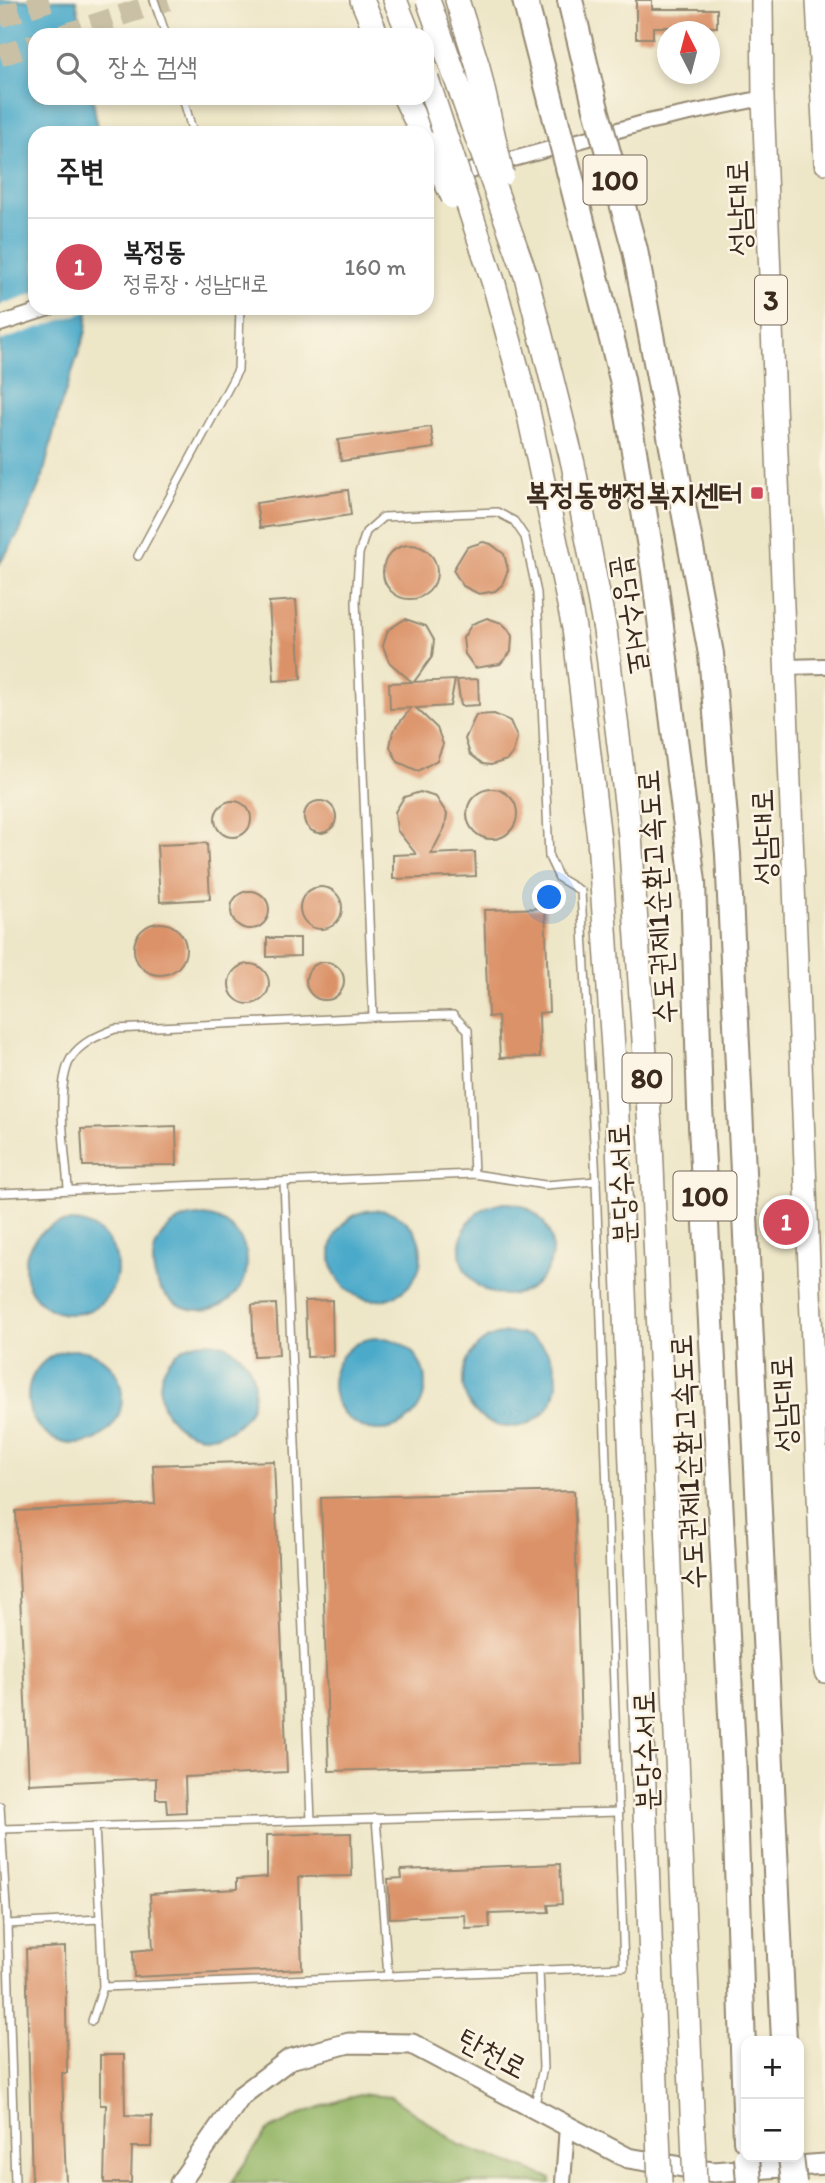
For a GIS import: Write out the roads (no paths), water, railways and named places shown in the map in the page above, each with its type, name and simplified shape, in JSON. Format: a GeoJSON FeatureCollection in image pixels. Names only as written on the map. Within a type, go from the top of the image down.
{"type":"FeatureCollection","features":[{"type":"Feature","properties":{"kind":"highway"},"geometry":{"type":"LineString","coordinates":[[362,0],[374,28]]}},
{"type":"Feature","properties":{"kind":"highway"},"geometry":{"type":"LineString","coordinates":[[395,0],[406,28]]}},
{"type":"Feature","properties":{"kind":"highway","name":"분당수서로"},"geometry":{"type":"LineString","coordinates":[[428,0],[526,276],[573,464],[605,630],[630,835],[651,1143],[695,2183]]}},
{"type":"Feature","properties":{"kind":"highway"},"geometry":{"type":"LineString","coordinates":[[457,0],[478,67],[526,276]]}},
{"type":"Feature","properties":{"kind":"highway","name":"수도권제1순환고속도로"},"geometry":{"type":"LineString","coordinates":[[525,0],[622,379],[654,571],[693,882],[700,1107],[734,1773],[745,2099]]}},
{"type":"Feature","properties":{"kind":"highway","name":"100"},"geometry":{"type":"LineString","coordinates":[[570,0],[596,109],[635,250],[710,654],[728,854],[784,2036]]}},
{"type":"Feature","properties":{"kind":"highway","name":"분당수서로"},"geometry":{"type":"LineString","coordinates":[[434,100],[494,284],[526,401],[574,628],[598,839],[616,1093],[660,2183]]}},
{"type":"Feature","properties":{"kind":"highway"},"geometry":{"type":"LineString","coordinates":[[408,105],[419,126]]}},
{"type":"Feature","properties":{"kind":"highway"},"geometry":{"type":"LineString","coordinates":[[434,158],[494,284]]}},
{"type":"Feature","properties":{"kind":"highway"},"geometry":{"type":"LineString","coordinates":[[747,2162],[749,2183]]}},
{"type":"Feature","properties":{"kind":"highway"},"geometry":{"type":"LineString","coordinates":[[792,2162],[794,2183]]}},
{"type":"Feature","properties":{"kind":"main road","name":"성남대로"},"geometry":{"type":"LineString","coordinates":[[762,0],[763,98],[825,1672]]}},
{"type":"Feature","properties":{"kind":"main road"},"geometry":{"type":"LineString","coordinates":[[817,0],[825,163]]}},
{"type":"Feature","properties":{"kind":"main road","name":"탄천로"},"geometry":{"type":"LineString","coordinates":[[180,2183],[241,2096],[290,2059],[349,2043],[412,2044],[628,2158],[713,2172],[825,2164]]}},
{"type":"Feature","properties":{"kind":"street"},"geometry":{"type":"LineString","coordinates":[[434,181],[647,122],[763,98]]}},
{"type":"Feature","properties":{"kind":"street"},"geometry":{"type":"LineString","coordinates":[[0,324],[28,315]]}},
{"type":"Feature","properties":{"kind":"street"},"geometry":{"type":"LineString","coordinates":[[786,667],[825,666]]}},
{"type":"Feature","properties":{"kind":"street"},"geometry":{"type":"LineString","coordinates":[[563,2183],[567,2126]]}},
{"type":"Feature","properties":{"kind":"lane"},"geometry":{"type":"LineString","coordinates":[[154,0],[164,28]]}},
{"type":"Feature","properties":{"kind":"lane"},"geometry":{"type":"LineString","coordinates":[[185,105],[190,126]]}},
{"type":"Feature","properties":{"kind":"lane"},"geometry":{"type":"LineString","coordinates":[[138,556],[238,370],[240,315]]}},
{"type":"Feature","properties":{"kind":"lane"},"geometry":{"type":"LineString","coordinates":[[103,1987],[624,1967],[596,1181],[581,891],[559,878],[549,856],[537,593],[524,537],[514,522],[497,512],[383,517],[366,532],[359,554],[356,601],[373,1017]]}},
{"type":"Feature","properties":{"kind":"lane"},"geometry":{"type":"LineString","coordinates":[[68,1188],[62,1090],[71,1058],[92,1038],[115,1029],[373,1017],[453,1015],[468,1030],[474,1174]]}},
{"type":"Feature","properties":{"kind":"lane"},"geometry":{"type":"LineString","coordinates":[[0,1193],[68,1188],[474,1174],[545,1185],[596,1181]]}},
{"type":"Feature","properties":{"kind":"lane"},"geometry":{"type":"LineString","coordinates":[[284,1182],[311,1820]]}},
{"type":"Feature","properties":{"kind":"lane"},"geometry":{"type":"LineString","coordinates":[[0,1806],[7,1924],[15,2183]]}},
{"type":"Feature","properties":{"kind":"lane"},"geometry":{"type":"LineString","coordinates":[[1,1829],[619,1812]]}},
{"type":"Feature","properties":{"kind":"lane"},"geometry":{"type":"LineString","coordinates":[[376,1818],[388,1976]]}},
{"type":"Feature","properties":{"kind":"lane"},"geometry":{"type":"LineString","coordinates":[[92,2021],[103,1987],[95,1826]]}},
{"type":"Feature","properties":{"kind":"lane"},"geometry":{"type":"LineString","coordinates":[[7,1924],[100,1919]]}},
{"type":"Feature","properties":{"kind":"lane"},"geometry":{"type":"LineString","coordinates":[[534,2108],[543,2068],[539,1970]]}},
{"type":"Feature","properties":{"kind":"water"},"geometry":{"type":"Polygon","coordinates":[[[0,0],[76,0],[82,28],[28,28],[28,105],[94,105],[97,126],[28,126],[28,315],[87,315],[86,331],[59,411],[43,476],[20,531],[0,563],[0,0]]]}},
{"type":"Feature","properties":{"kind":"water"},"geometry":{"type":"Polygon","coordinates":[[[506,1203],[524,1207],[539,1216],[548,1231],[552,1249],[548,1267],[539,1282],[524,1291],[506,1295],[488,1291],[473,1282],[464,1267],[460,1249],[464,1231],[473,1216],[488,1207],[506,1203]]]}},
{"type":"Feature","properties":{"kind":"water"},"geometry":{"type":"Polygon","coordinates":[[[376,1210],[393,1213],[408,1223],[418,1238],[421,1255],[418,1272],[408,1287],[393,1297],[376,1300],[359,1297],[344,1287],[334,1272],[331,1255],[334,1238],[344,1223],[359,1213],[376,1210]]]}},
{"type":"Feature","properties":{"kind":"water"},"geometry":{"type":"Polygon","coordinates":[[[200,1216],[218,1220],[233,1230],[243,1245],[247,1263],[243,1281],[233,1296],[218,1306],[200,1310],[182,1306],[167,1296],[157,1281],[153,1263],[157,1245],[167,1230],[182,1220],[200,1216]]]}},
{"type":"Feature","properties":{"kind":"water"},"geometry":{"type":"Polygon","coordinates":[[[71,1222],[89,1225],[104,1235],[114,1250],[117,1268],[114,1286],[104,1301],[89,1311],[71,1314],[53,1311],[38,1301],[28,1286],[25,1268],[28,1250],[38,1235],[53,1225],[71,1222]]]}},
{"type":"Feature","properties":{"kind":"water"},"geometry":{"type":"Polygon","coordinates":[[[510,1333],[528,1337],[543,1347],[553,1362],[557,1380],[553,1398],[543,1413],[528,1423],[510,1427],[492,1423],[477,1413],[467,1398],[463,1380],[467,1362],[477,1347],[492,1337],[510,1333]]]}},
{"type":"Feature","properties":{"kind":"water"},"geometry":{"type":"Polygon","coordinates":[[[379,1338],[405,1346],[417,1358],[425,1384],[417,1410],[405,1422],[379,1430],[353,1422],[341,1410],[333,1384],[341,1358],[353,1346],[379,1338]]]}},
{"type":"Feature","properties":{"kind":"water"},"geometry":{"type":"Polygon","coordinates":[[[207,1342],[225,1346],[240,1356],[250,1371],[254,1389],[250,1407],[240,1422],[225,1432],[207,1436],[189,1432],[174,1422],[164,1407],[160,1389],[164,1371],[174,1356],[189,1346],[207,1342]]]}},
{"type":"Feature","properties":{"kind":"water"},"geometry":{"type":"Polygon","coordinates":[[[75,1350],[93,1354],[108,1364],[118,1379],[122,1397],[118,1415],[108,1430],[93,1440],[75,1444],[57,1440],[42,1430],[32,1415],[28,1397],[32,1379],[42,1364],[57,1354],[75,1350]]]}},
{"type":"Feature","properties":{"kind":"tunnel"},"geometry":{"type":"LineString","coordinates":[[0,17],[52,0]]}},
{"type":"Feature","properties":{"kind":"tunnel"},"geometry":{"type":"LineString","coordinates":[[83,28],[168,0]]}},
{"type":"Feature","properties":{"kind":"tunnel"},"geometry":{"type":"LineString","coordinates":[[0,56],[28,46]]}},
{"type":"Feature","properties":{"kind":"place","name":"복정동행정복지센터"},"geometry":{"type":"Point","coordinates":[757,493]}},
{"type":"Feature","properties":{"kind":"place","name":"복정동"},"geometry":{"type":"Point","coordinates":[786,1222]}}]}
